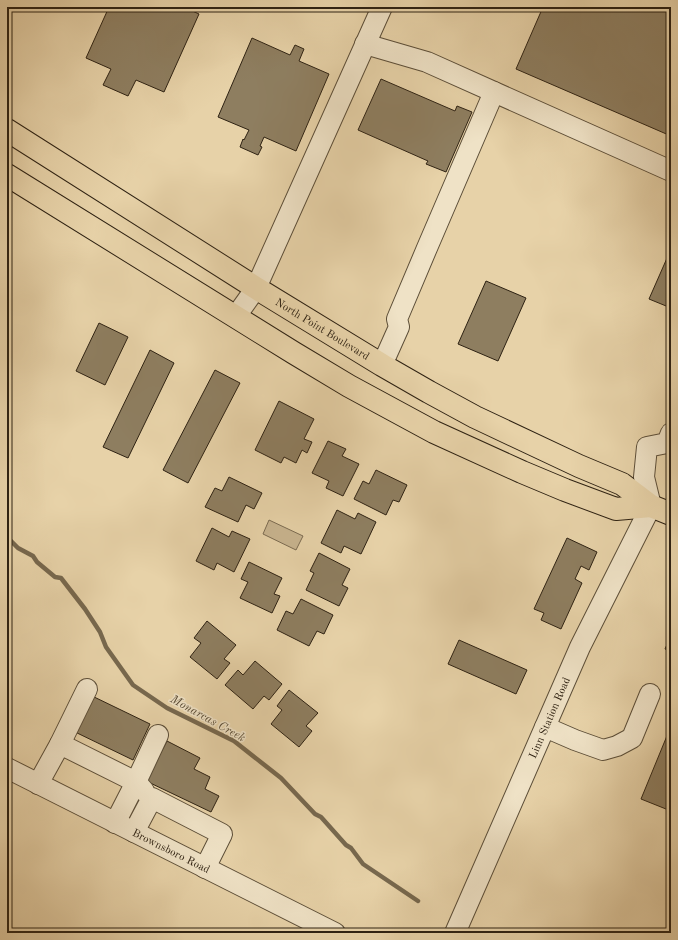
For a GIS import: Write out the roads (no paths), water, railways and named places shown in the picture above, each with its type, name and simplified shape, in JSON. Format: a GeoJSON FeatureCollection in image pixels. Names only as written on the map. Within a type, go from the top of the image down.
{"type":"FeatureCollection","features":[{"type":"Feature","properties":{"kind":"main road","name":"North Point Boulevard"},"geometry":{"type":"LineString","coordinates":[[7,130],[256,288],[382,365],[475,417],[579,466],[622,484],[650,506],[671,514]]}},
{"type":"Feature","properties":{"kind":"main road","name":"North Point Boulevard"},"geometry":{"type":"LineString","coordinates":[[7,175],[294,353],[349,386],[434,432],[564,490],[616,509],[650,506]]}},
{"type":"Feature","properties":{"kind":"street"},"geometry":{"type":"LineString","coordinates":[[236,316],[256,288],[382,7]]}},
{"type":"Feature","properties":{"kind":"street"},"geometry":{"type":"LineString","coordinates":[[365,44],[427,62],[671,171]]}},
{"type":"Feature","properties":{"kind":"street"},"geometry":{"type":"LineString","coordinates":[[382,365],[399,328],[397,319],[426,248],[494,92]]}},
{"type":"Feature","properties":{"kind":"street"},"geometry":{"type":"LineString","coordinates":[[650,506],[644,477],[647,447],[667,443],[671,433]]}},
{"type":"Feature","properties":{"kind":"street","name":"Linn Station Road"},"geometry":{"type":"LineString","coordinates":[[455,933],[580,647],[650,506]]}},
{"type":"Feature","properties":{"kind":"street"},"geometry":{"type":"LineString","coordinates":[[38,784],[60,744],[86,689]]}},
{"type":"Feature","properties":{"kind":"street"},"geometry":{"type":"LineString","coordinates":[[545,726],[575,740],[602,750],[617,746],[632,738],[650,694]]}},
{"type":"Feature","properties":{"kind":"street"},"geometry":{"type":"LineString","coordinates":[[115,823],[158,735]]}},
{"type":"Feature","properties":{"kind":"street"},"geometry":{"type":"LineString","coordinates":[[60,744],[136,782],[152,798],[222,834],[205,868]]}},
{"type":"Feature","properties":{"kind":"street","name":"Brownsboro Road"},"geometry":{"type":"LineString","coordinates":[[7,768],[335,933]]}},
{"type":"Feature","properties":{"kind":"street"},"geometry":{"type":"LineString","coordinates":[[134,832],[152,798]]}},
{"type":"Feature","properties":{"kind":"waterway","name":"Monarcas Creek"},"geometry":{"type":"LineString","coordinates":[[7,537],[18,548],[33,556],[37,562],[55,577],[61,578],[85,609],[100,632],[106,647],[133,685],[167,708],[234,741],[281,778],[315,814],[321,817],[346,845],[351,848],[363,864],[418,901]]}},
{"type":"Feature","properties":{"kind":"waterway","name":"Monarcas Creek"},"geometry":{"type":"LineString","coordinates":[[658,933],[671,929]]}}]}
